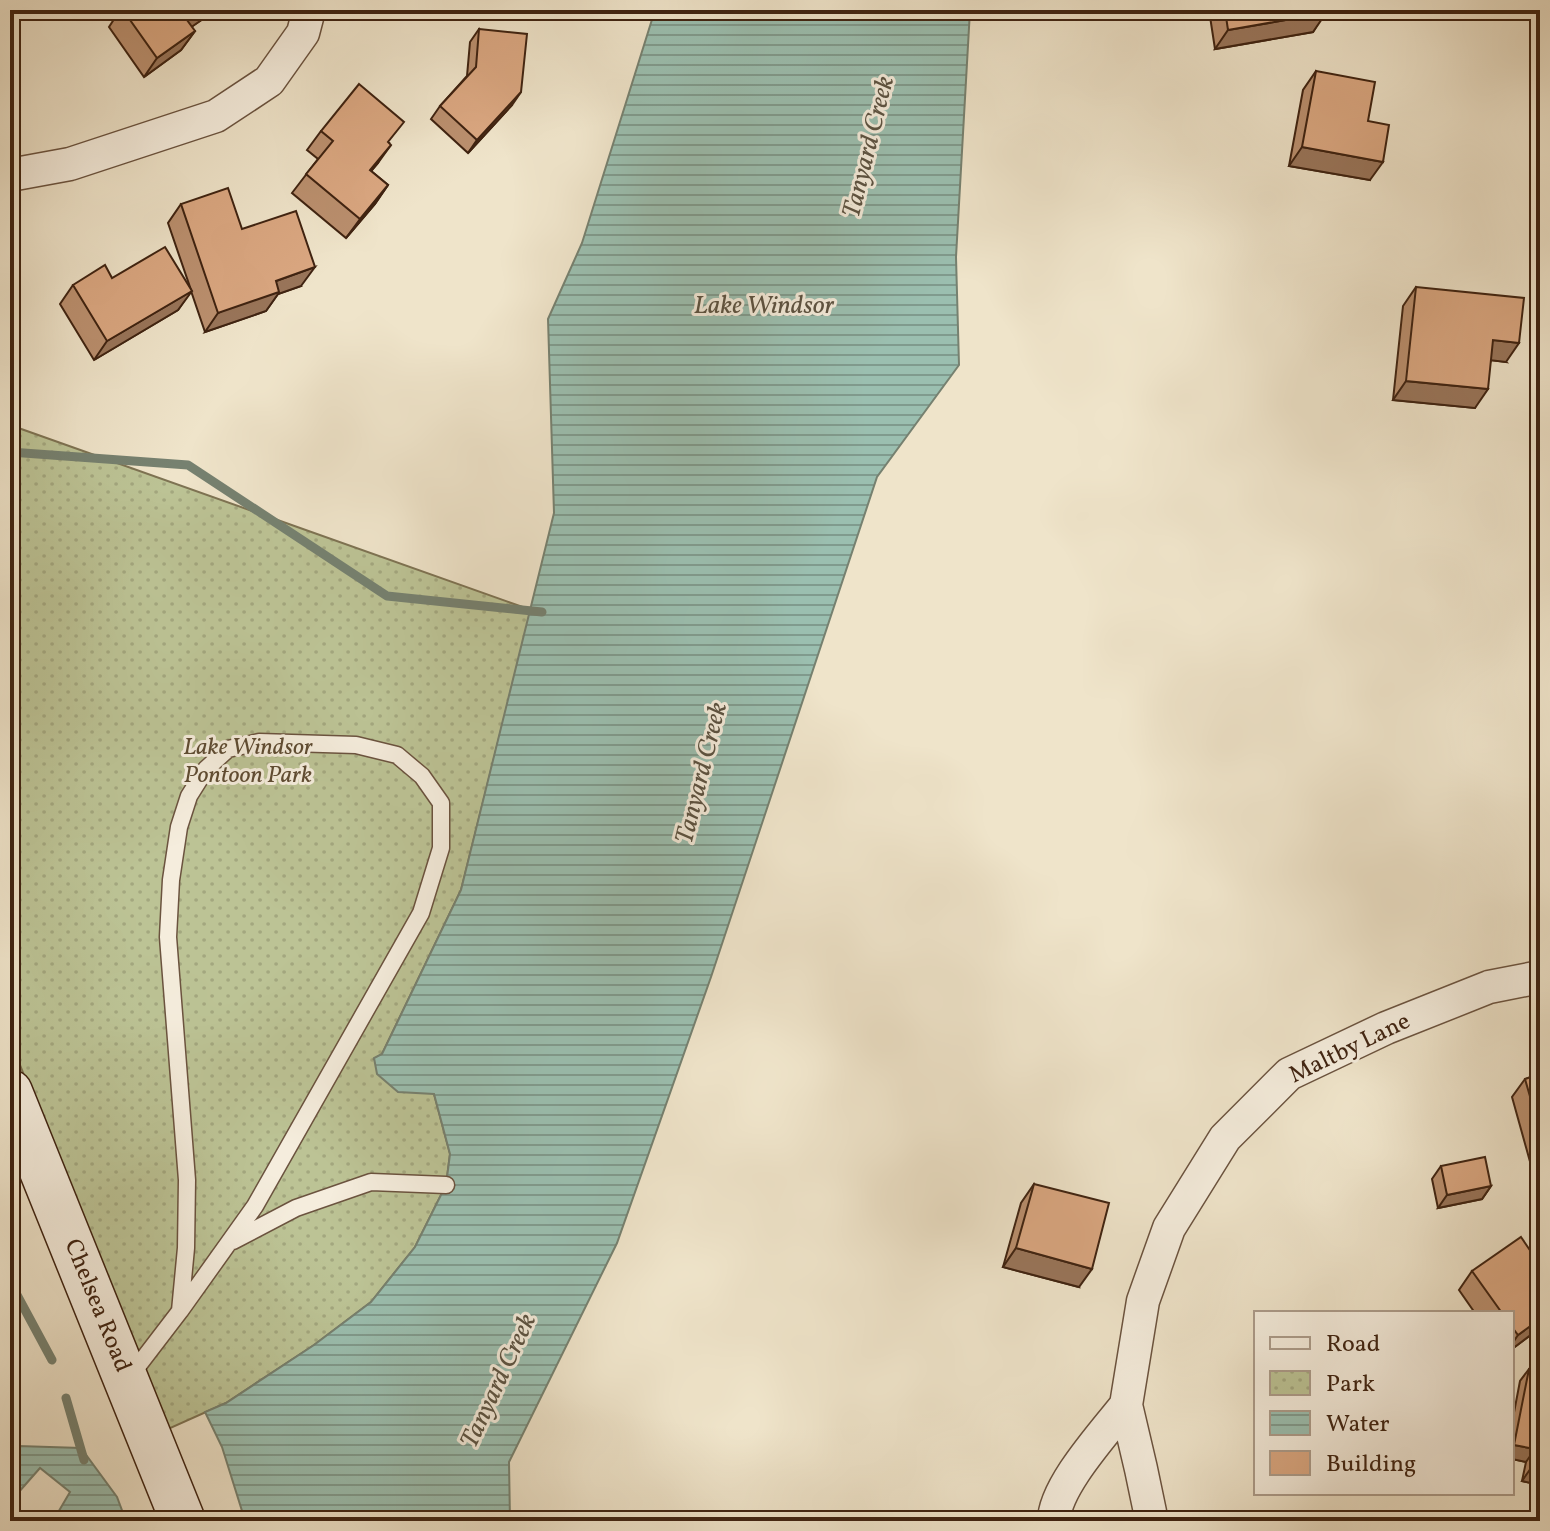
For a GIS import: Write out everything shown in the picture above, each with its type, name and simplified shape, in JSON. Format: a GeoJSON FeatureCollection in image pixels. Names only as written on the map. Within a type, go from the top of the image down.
{"type":"FeatureCollection","features":[{"type":"Feature","properties":{"kind":"street"},"geometry":{"type":"LineString","coordinates":[[10,175],[70,164],[216,116],[269,81],[303,33],[309,10]]}},
{"type":"Feature","properties":{"kind":"street","name":"Maltby Lane"},"geometry":{"type":"LineString","coordinates":[[1149,1521],[1150,1512],[1126,1405],[1143,1301],[1169,1228],[1225,1138],[1289,1074],[1386,1028],[1489,987],[1540,977]]}},
{"type":"Feature","properties":{"kind":"street","name":"Chelsea Road"},"geometry":{"type":"LineString","coordinates":[[10,1092],[183,1521]]}},
{"type":"Feature","properties":{"kind":"street","name":"Maltby Lane"},"geometry":{"type":"LineString","coordinates":[[1054,1521],[1054,1511],[1076,1469],[1126,1405]]}},
{"type":"Feature","properties":{"kind":"lane"},"geometry":{"type":"LineString","coordinates":[[127,1379],[180,1311],[255,1206],[421,913],[441,848],[441,803],[422,776],[397,755],[356,745],[259,742],[228,749],[206,769],[189,796],[179,827],[171,880],[168,937],[187,1180],[186,1248],[180,1311]]}},
{"type":"Feature","properties":{"kind":"lane"},"geometry":{"type":"LineString","coordinates":[[228,1244],[296,1208],[371,1182],[446,1185]]}},
{"type":"Feature","properties":{"kind":"green space","name":"Lake Windsor Pontoon Park"},"geometry":{"type":"Polygon","coordinates":[[[10,425],[531,610],[461,890],[382,1054],[374,1059],[434,1094],[450,1154],[446,1185],[415,1247],[371,1302],[314,1345],[226,1403],[166,1430],[10,1040],[10,425]]]}},
{"type":"Feature","properties":{"kind":"water","name":"Lake Windsor"},"geometry":{"type":"Polygon","coordinates":[[[655,10],[970,10],[956,257],[959,365],[877,477],[711,977],[617,1243],[509,1462],[510,1521],[259,1521],[243,1514],[222,1447],[205,1412],[226,1403],[314,1345],[371,1302],[415,1247],[446,1185],[450,1154],[434,1094],[398,1092],[377,1074],[374,1058],[382,1054],[461,890],[554,513],[548,319],[582,243],[655,10]]]}},
{"type":"Feature","properties":{"kind":"water"},"geometry":{"type":"Polygon","coordinates":[[[18,1446],[81,1448],[117,1497],[126,1521],[53,1521],[70,1492],[40,1468],[10,1502],[10,1455],[18,1446]]]}},
{"type":"Feature","properties":{"kind":"building"},"geometry":{"type":"Polygon","coordinates":[[[123,10],[202,10],[187,20],[195,31],[157,58],[123,10]]]}},
{"type":"Feature","properties":{"kind":"building"},"geometry":{"type":"Polygon","coordinates":[[[1225,10],[1326,10],[1326,13],[1228,30],[1225,10]]]}},
{"type":"Feature","properties":{"kind":"building"},"geometry":{"type":"Polygon","coordinates":[[[479,29],[527,34],[521,92],[477,140],[440,106],[476,67],[479,29]]]}},
{"type":"Feature","properties":{"kind":"building"},"geometry":{"type":"Polygon","coordinates":[[[1316,71],[1375,82],[1368,121],[1389,125],[1383,162],[1302,147],[1316,71]]]}},
{"type":"Feature","properties":{"kind":"building"},"geometry":{"type":"Polygon","coordinates":[[[359,84],[404,122],[388,142],[391,145],[370,170],[388,185],[360,219],[306,174],[333,141],[321,131],[359,84]]]}},
{"type":"Feature","properties":{"kind":"building"},"geometry":{"type":"Polygon","coordinates":[[[228,188],[242,229],[296,211],[315,267],[276,281],[279,292],[218,313],[181,204],[228,188]]]}},
{"type":"Feature","properties":{"kind":"building"},"geometry":{"type":"Polygon","coordinates":[[[165,247],[192,291],[107,341],[73,285],[105,265],[112,278],[165,247]]]}},
{"type":"Feature","properties":{"kind":"building"},"geometry":{"type":"Polygon","coordinates":[[[1416,287],[1524,298],[1519,343],[1493,340],[1488,389],[1406,381],[1416,287]]]}},
{"type":"Feature","properties":{"kind":"building"},"geometry":{"type":"Polygon","coordinates":[[[1540,1074],[1540,1131],[1525,1079],[1540,1074]]]}},
{"type":"Feature","properties":{"kind":"building"},"geometry":{"type":"Polygon","coordinates":[[[1485,1157],[1491,1186],[1447,1195],[1441,1166],[1485,1157]]]}},
{"type":"Feature","properties":{"kind":"building"},"geometry":{"type":"Polygon","coordinates":[[[1034,1184],[1109,1203],[1092,1269],[1016,1248],[1034,1184]]]}},
{"type":"Feature","properties":{"kind":"building"},"geometry":{"type":"Polygon","coordinates":[[[1521,1237],[1540,1265],[1540,1319],[1518,1335],[1514,1330],[1514,1311],[1501,1311],[1472,1271],[1521,1237]]]}},
{"type":"Feature","properties":{"kind":"building"},"geometry":{"type":"Polygon","coordinates":[[[1529,1369],[1540,1371],[1540,1470],[1531,1468],[1535,1449],[1514,1445],[1529,1369]]]}},
{"type":"Feature","properties":{"kind":"waterway"},"geometry":{"type":"LineString","coordinates":[[10,452],[188,465],[387,596],[542,612]]}},
{"type":"Feature","properties":{"kind":"waterway"},"geometry":{"type":"LineString","coordinates":[[10,1282],[52,1360]]}},
{"type":"Feature","properties":{"kind":"waterway"},"geometry":{"type":"LineString","coordinates":[[66,1398],[84,1460]]}},
{"type":"Feature","properties":{"kind":"water label","name":"Tanyard Creek"},"geometry":{"type":"Point","coordinates":[869,147]}},
{"type":"Feature","properties":{"kind":"water label","name":"Tanyard Creek"},"geometry":{"type":"Point","coordinates":[702,773]}},
{"type":"Feature","properties":{"kind":"water label","name":"Tanyard Creek"},"geometry":{"type":"Point","coordinates":[499,1381]}}]}
